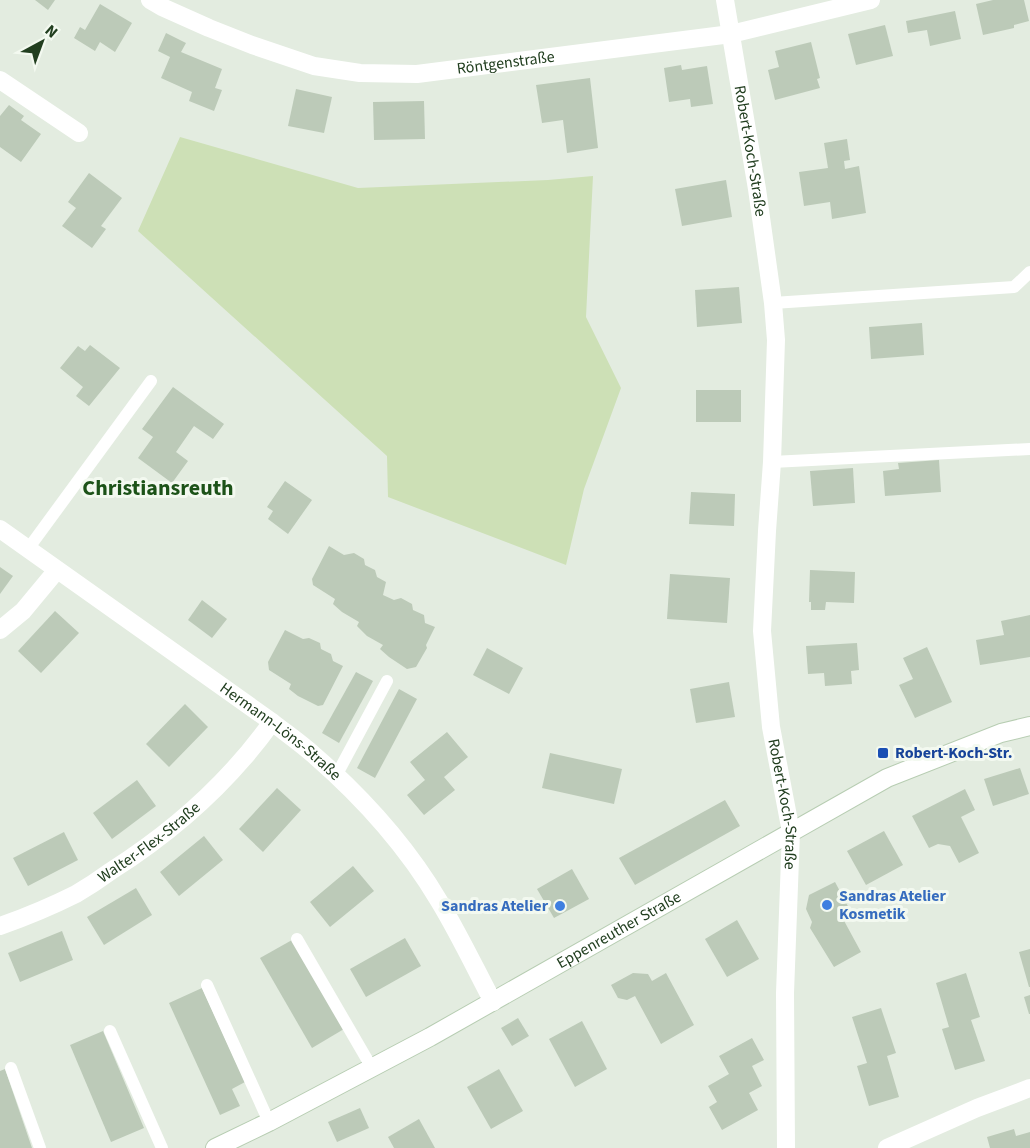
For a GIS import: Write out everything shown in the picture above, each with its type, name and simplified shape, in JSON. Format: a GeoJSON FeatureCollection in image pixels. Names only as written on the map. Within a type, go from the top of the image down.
{"type":"FeatureCollection","features":[{"type":"Feature","properties":{"kind":"street","name":"Röntgenstraße"},"geometry":{"type":"LineString","coordinates":[[150,0],[190,20],[252,45],[314,66],[360,73],[417,74],[731,34],[871,0]]}},
{"type":"Feature","properties":{"kind":"street","name":"Robert-Koch-Straße"},"geometry":{"type":"LineString","coordinates":[[726,0],[757,189],[776,340],[772,462],[762,631],[771,727],[791,832],[785,993],[786,1148]]}},
{"type":"Feature","properties":{"kind":"street"},"geometry":{"type":"LineString","coordinates":[[0,80],[79,133]]}},
{"type":"Feature","properties":{"kind":"street","name":"Hermann-Löns-Straße"},"geometry":{"type":"LineString","coordinates":[[0,529],[315,755],[385,826],[413,862],[438,899],[493,1002]]}},
{"type":"Feature","properties":{"kind":"street"},"geometry":{"type":"LineString","coordinates":[[0,630],[23,611],[57,570]]}},
{"type":"Feature","properties":{"kind":"street","name":"Walter-Flex-Straße"},"geometry":{"type":"LineString","coordinates":[[0,926],[77,893],[162,836],[232,772],[272,722]]}},
{"type":"Feature","properties":{"kind":"street","name":"Eppenreuther Straße"},"geometry":{"type":"LineString","coordinates":[[215,1148],[430,1037],[894,775],[1001,733],[1030,726]]}},
{"type":"Feature","properties":{"kind":"street"},"geometry":{"type":"LineString","coordinates":[[887,1148],[976,1108],[1030,1088]]}},
{"type":"Feature","properties":{"kind":"lane"},"geometry":{"type":"LineString","coordinates":[[773,303],[1014,287],[1030,272]]}},
{"type":"Feature","properties":{"kind":"lane"},"geometry":{"type":"LineString","coordinates":[[28,549],[151,381]]}},
{"type":"Feature","properties":{"kind":"lane"},"geometry":{"type":"LineString","coordinates":[[772,462],[1030,449]]}},
{"type":"Feature","properties":{"kind":"lane"},"geometry":{"type":"LineString","coordinates":[[336,776],[387,681]]}},
{"type":"Feature","properties":{"kind":"lane"},"geometry":{"type":"LineString","coordinates":[[297,939],[372,1068]]}},
{"type":"Feature","properties":{"kind":"lane"},"geometry":{"type":"LineString","coordinates":[[207,985],[269,1122]]}},
{"type":"Feature","properties":{"kind":"lane"},"geometry":{"type":"LineString","coordinates":[[110,1031],[162,1148]]}},
{"type":"Feature","properties":{"kind":"lane"},"geometry":{"type":"LineString","coordinates":[[12,1068],[40,1148]]}},
{"type":"Feature","properties":{"kind":"green space"},"geometry":{"type":"Polygon","coordinates":[[[180,137],[358,188],[593,176],[586,317],[621,388],[584,489],[566,565],[388,497],[387,456],[138,231],[180,137]]]}},
{"type":"Feature","properties":{"kind":"building"},"geometry":{"type":"Polygon","coordinates":[[[35,0],[55,0],[48,10],[35,0]]]}},
{"type":"Feature","properties":{"kind":"building"},"geometry":{"type":"Polygon","coordinates":[[[993,0],[1024,0],[1029,21],[1014,25],[1014,28],[983,35],[976,4],[993,0]]]}},
{"type":"Feature","properties":{"kind":"building"},"geometry":{"type":"Polygon","coordinates":[[[100,4],[132,23],[115,52],[100,42],[95,51],[74,38],[80,27],[85,30],[100,4]]]}},
{"type":"Feature","properties":{"kind":"building"},"geometry":{"type":"Polygon","coordinates":[[[955,11],[961,39],[930,46],[927,30],[908,33],[906,21],[955,11]]]}},
{"type":"Feature","properties":{"kind":"building"},"geometry":{"type":"Polygon","coordinates":[[[885,25],[893,56],[856,65],[848,34],[885,25]]]}},
{"type":"Feature","properties":{"kind":"building"},"geometry":{"type":"Polygon","coordinates":[[[166,33],[186,43],[181,52],[222,69],[215,88],[222,90],[214,111],[189,101],[192,92],[161,78],[170,57],[158,51],[166,33]]]}},
{"type":"Feature","properties":{"kind":"building"},"geometry":{"type":"Polygon","coordinates":[[[811,42],[820,78],[817,79],[820,88],[775,100],[768,70],[779,67],[775,51],[811,42]]]}},
{"type":"Feature","properties":{"kind":"building"},"geometry":{"type":"Polygon","coordinates":[[[681,65],[682,70],[707,66],[713,104],[691,107],[690,99],[669,102],[664,68],[681,65]]]}},
{"type":"Feature","properties":{"kind":"building"},"geometry":{"type":"Polygon","coordinates":[[[590,78],[598,148],[567,153],[563,120],[542,123],[536,85],[590,78]]]}},
{"type":"Feature","properties":{"kind":"building"},"geometry":{"type":"Polygon","coordinates":[[[296,89],[332,97],[324,133],[288,126],[296,89]]]}},
{"type":"Feature","properties":{"kind":"building"},"geometry":{"type":"Polygon","coordinates":[[[424,101],[425,139],[374,140],[373,102],[424,101]]]}},
{"type":"Feature","properties":{"kind":"building"},"geometry":{"type":"Polygon","coordinates":[[[9,105],[24,116],[21,120],[41,134],[21,162],[0,147],[0,116],[9,105]]]}},
{"type":"Feature","properties":{"kind":"building"},"geometry":{"type":"Polygon","coordinates":[[[847,139],[850,160],[844,161],[845,169],[859,166],[866,213],[832,219],[830,202],[804,206],[799,172],[828,168],[824,143],[847,139]]]}},
{"type":"Feature","properties":{"kind":"building"},"geometry":{"type":"Polygon","coordinates":[[[89,173],[122,198],[101,226],[106,229],[92,248],[62,226],[76,208],[68,202],[89,173]]]}},
{"type":"Feature","properties":{"kind":"building"},"geometry":{"type":"Polygon","coordinates":[[[726,180],[732,217],[682,226],[675,189],[726,180]]]}},
{"type":"Feature","properties":{"kind":"building"},"geometry":{"type":"Polygon","coordinates":[[[739,287],[742,323],[697,327],[695,290],[739,287]]]}},
{"type":"Feature","properties":{"kind":"building"},"geometry":{"type":"Polygon","coordinates":[[[922,323],[924,355],[871,359],[869,327],[922,323]]]}},
{"type":"Feature","properties":{"kind":"building"},"geometry":{"type":"Polygon","coordinates":[[[90,345],[120,368],[89,406],[76,396],[83,387],[60,368],[78,346],[85,351],[90,345]]]}},
{"type":"Feature","properties":{"kind":"building"},"geometry":{"type":"Polygon","coordinates":[[[173,387],[224,424],[213,439],[194,426],[176,452],[188,461],[172,483],[138,458],[153,437],[142,429],[173,387]]]}},
{"type":"Feature","properties":{"kind":"building"},"geometry":{"type":"Polygon","coordinates":[[[696,390],[741,390],[741,422],[696,422],[696,390]]]}},
{"type":"Feature","properties":{"kind":"building"},"geometry":{"type":"Polygon","coordinates":[[[939,460],[941,492],[885,496],[883,471],[899,469],[898,463],[939,460]]]}},
{"type":"Feature","properties":{"kind":"building"},"geometry":{"type":"Polygon","coordinates":[[[853,468],[855,503],[813,506],[810,471],[853,468]]]}},
{"type":"Feature","properties":{"kind":"building"},"geometry":{"type":"Polygon","coordinates":[[[285,481],[312,500],[288,534],[268,519],[273,511],[267,507],[285,481]]]}},
{"type":"Feature","properties":{"kind":"building"},"geometry":{"type":"Polygon","coordinates":[[[691,492],[735,494],[734,526],[689,524],[691,492]]]}},
{"type":"Feature","properties":{"kind":"building"},"geometry":{"type":"Polygon","coordinates":[[[329,546],[344,555],[354,553],[364,559],[365,565],[375,570],[377,577],[386,582],[383,595],[394,600],[401,598],[412,604],[413,610],[424,615],[425,623],[435,627],[416,667],[407,669],[389,657],[380,649],[383,645],[367,636],[357,626],[359,622],[333,604],[335,599],[313,585],[312,579],[329,546]]]}},
{"type":"Feature","properties":{"kind":"building"},"geometry":{"type":"Polygon","coordinates":[[[0,567],[13,576],[0,594],[0,567]]]}},
{"type":"Feature","properties":{"kind":"building"},"geometry":{"type":"Polygon","coordinates":[[[810,570],[855,572],[854,603],[826,602],[825,610],[811,610],[810,570]]]}},
{"type":"Feature","properties":{"kind":"building"},"geometry":{"type":"Polygon","coordinates":[[[670,574],[730,578],[727,623],[667,619],[670,574]]]}},
{"type":"Feature","properties":{"kind":"building"},"geometry":{"type":"Polygon","coordinates":[[[202,600],[227,619],[212,638],[188,620],[202,600]]]}},
{"type":"Feature","properties":{"kind":"building"},"geometry":{"type":"Polygon","coordinates":[[[55,611],[79,633],[41,673],[18,651],[55,611]]]}},
{"type":"Feature","properties":{"kind":"building"},"geometry":{"type":"Polygon","coordinates":[[[1030,615],[1030,657],[980,665],[976,640],[1004,635],[1001,621],[1030,615]]]}},
{"type":"Feature","properties":{"kind":"building"},"geometry":{"type":"Polygon","coordinates":[[[285,630],[303,639],[309,638],[320,643],[321,649],[331,654],[333,661],[343,666],[323,705],[318,706],[298,696],[289,689],[291,684],[269,670],[268,662],[285,630]]]}},
{"type":"Feature","properties":{"kind":"building"},"geometry":{"type":"Polygon","coordinates":[[[857,643],[859,670],[851,671],[852,684],[825,686],[824,673],[808,674],[806,646],[857,643]]]}},
{"type":"Feature","properties":{"kind":"building"},"geometry":{"type":"Polygon","coordinates":[[[927,647],[952,702],[915,718],[899,685],[913,679],[903,658],[927,647]]]}},
{"type":"Feature","properties":{"kind":"building"},"geometry":{"type":"Polygon","coordinates":[[[487,648],[523,668],[509,694],[473,675],[487,648]]]}},
{"type":"Feature","properties":{"kind":"building"},"geometry":{"type":"Polygon","coordinates":[[[356,672],[373,681],[339,743],[322,733],[356,672]]]}},
{"type":"Feature","properties":{"kind":"building"},"geometry":{"type":"Polygon","coordinates":[[[729,682],[735,717],[696,723],[690,689],[729,682]]]}},
{"type":"Feature","properties":{"kind":"building"},"geometry":{"type":"Polygon","coordinates":[[[399,689],[417,699],[375,778],[357,768],[399,689]]]}},
{"type":"Feature","properties":{"kind":"building"},"geometry":{"type":"Polygon","coordinates":[[[185,704],[208,727],[169,767],[146,744],[185,704]]]}},
{"type":"Feature","properties":{"kind":"building"},"geometry":{"type":"Polygon","coordinates":[[[447,732],[468,757],[444,777],[455,790],[424,815],[407,795],[425,780],[410,762],[447,732]]]}},
{"type":"Feature","properties":{"kind":"building"},"geometry":{"type":"Polygon","coordinates":[[[550,753],[622,769],[614,804],[542,788],[550,753]]]}},
{"type":"Feature","properties":{"kind":"building"},"geometry":{"type":"Polygon","coordinates":[[[1020,768],[1029,794],[993,806],[984,779],[1020,768]]]}},
{"type":"Feature","properties":{"kind":"building"},"geometry":{"type":"Polygon","coordinates":[[[137,780],[156,806],[112,839],[93,813],[137,780]]]}},
{"type":"Feature","properties":{"kind":"building"},"geometry":{"type":"Polygon","coordinates":[[[277,788],[301,810],[263,852],[239,829],[277,788]]]}},
{"type":"Feature","properties":{"kind":"building"},"geometry":{"type":"Polygon","coordinates":[[[965,789],[975,810],[961,817],[979,853],[959,863],[950,846],[938,844],[929,848],[912,816],[965,789]]]}},
{"type":"Feature","properties":{"kind":"building"},"geometry":{"type":"Polygon","coordinates":[[[725,800],[740,826],[635,885],[619,858],[725,800]]]}},
{"type":"Feature","properties":{"kind":"building"},"geometry":{"type":"Polygon","coordinates":[[[884,831],[903,865],[866,885],[847,851],[884,831]]]}},
{"type":"Feature","properties":{"kind":"building"},"geometry":{"type":"Polygon","coordinates":[[[64,832],[78,860],[28,886],[13,858],[64,832]]]}},
{"type":"Feature","properties":{"kind":"building"},"geometry":{"type":"Polygon","coordinates":[[[204,836],[223,860],[179,896],[160,872],[204,836]]]}},
{"type":"Feature","properties":{"kind":"building"},"geometry":{"type":"Polygon","coordinates":[[[353,866],[374,891],[330,927],[310,902],[353,866]]]}},
{"type":"Feature","properties":{"kind":"building"},"geometry":{"type":"Polygon","coordinates":[[[572,869],[589,899],[554,918],[537,889],[572,869]]]}},
{"type":"Feature","properties":{"kind":"building"},"geometry":{"type":"Polygon","coordinates":[[[835,882],[851,912],[842,917],[861,952],[834,967],[810,928],[812,922],[806,909],[809,895],[835,882]]]}},
{"type":"Feature","properties":{"kind":"building"},"geometry":{"type":"Polygon","coordinates":[[[136,888],[152,915],[104,945],[87,917],[136,888]]]}},
{"type":"Feature","properties":{"kind":"building"},"geometry":{"type":"Polygon","coordinates":[[[737,920],[759,959],[727,977],[705,939],[737,920]]]}},
{"type":"Feature","properties":{"kind":"building"},"geometry":{"type":"Polygon","coordinates":[[[62,931],[73,960],[20,982],[8,953],[62,931]]]}},
{"type":"Feature","properties":{"kind":"building"},"geometry":{"type":"Polygon","coordinates":[[[405,938],[421,966],[366,997],[350,969],[405,938]]]}},
{"type":"Feature","properties":{"kind":"building"},"geometry":{"type":"Polygon","coordinates":[[[292,940],[344,1029],[312,1048],[260,958],[292,940]]]}},
{"type":"Feature","properties":{"kind":"building"},"geometry":{"type":"Polygon","coordinates":[[[1030,949],[1030,987],[1029,987],[1019,952],[1030,949]]]}},
{"type":"Feature","properties":{"kind":"building"},"geometry":{"type":"Polygon","coordinates":[[[633,973],[648,974],[652,981],[666,973],[694,1025],[661,1044],[635,996],[627,1000],[618,998],[611,985],[633,973]]]}},
{"type":"Feature","properties":{"kind":"building"},"geometry":{"type":"Polygon","coordinates":[[[966,973],[980,1017],[971,1020],[985,1061],[955,1070],[942,1029],[949,1027],[936,983],[966,973]]]}},
{"type":"Feature","properties":{"kind":"building"},"geometry":{"type":"Polygon","coordinates":[[[202,988],[245,1082],[232,1089],[240,1106],[220,1115],[169,1003],[202,988]]]}},
{"type":"Feature","properties":{"kind":"building"},"geometry":{"type":"Polygon","coordinates":[[[1030,995],[1030,1014],[1029,1014],[1024,997],[1030,995]]]}},
{"type":"Feature","properties":{"kind":"building"},"geometry":{"type":"Polygon","coordinates":[[[881,1008],[896,1053],[887,1056],[899,1097],[869,1106],[857,1066],[867,1063],[852,1017],[881,1008]]]}},
{"type":"Feature","properties":{"kind":"building"},"geometry":{"type":"Polygon","coordinates":[[[518,1018],[529,1036],[512,1046],[501,1028],[518,1018]]]}},
{"type":"Feature","properties":{"kind":"building"},"geometry":{"type":"Polygon","coordinates":[[[582,1021],[607,1069],[575,1087],[549,1039],[582,1021]]]}},
{"type":"Feature","properties":{"kind":"building"},"geometry":{"type":"Polygon","coordinates":[[[103,1031],[144,1128],[111,1142],[70,1045],[103,1031]]]}},
{"type":"Feature","properties":{"kind":"building"},"geometry":{"type":"Polygon","coordinates":[[[752,1038],[764,1060],[752,1066],[762,1086],[749,1093],[758,1110],[722,1130],[709,1107],[717,1102],[708,1086],[729,1074],[719,1056],[752,1038]]]}},
{"type":"Feature","properties":{"kind":"building"},"geometry":{"type":"Polygon","coordinates":[[[5,1069],[32,1148],[0,1148],[0,1071],[5,1069]]]}},
{"type":"Feature","properties":{"kind":"building"},"geometry":{"type":"Polygon","coordinates":[[[499,1069],[523,1111],[491,1129],[467,1087],[499,1069]]]}},
{"type":"Feature","properties":{"kind":"building"},"geometry":{"type":"Polygon","coordinates":[[[360,1108],[369,1128],[337,1142],[328,1122],[360,1108]]]}},
{"type":"Feature","properties":{"kind":"building"},"geometry":{"type":"Polygon","coordinates":[[[419,1119],[435,1148],[394,1148],[388,1137],[419,1119]]]}},
{"type":"Feature","properties":{"kind":"building"},"geometry":{"type":"Polygon","coordinates":[[[1014,1129],[1016,1136],[1030,1132],[1030,1148],[990,1148],[987,1137],[1014,1129]]]}},
{"type":"Feature","properties":{"kind":"place","name":"Robert-Koch-Str."},"geometry":{"type":"Point","coordinates":[883,753]}},
{"type":"Feature","properties":{"kind":"place","name":"Sandras Atelier Kosmetik"},"geometry":{"type":"Point","coordinates":[827,905]}},
{"type":"Feature","properties":{"kind":"place","name":"Sandras Atelier"},"geometry":{"type":"Point","coordinates":[560,906]}},
{"type":"Feature","properties":{"kind":"district","name":"Christiansreuth"},"geometry":{"type":"Point","coordinates":[158,488]}}]}
